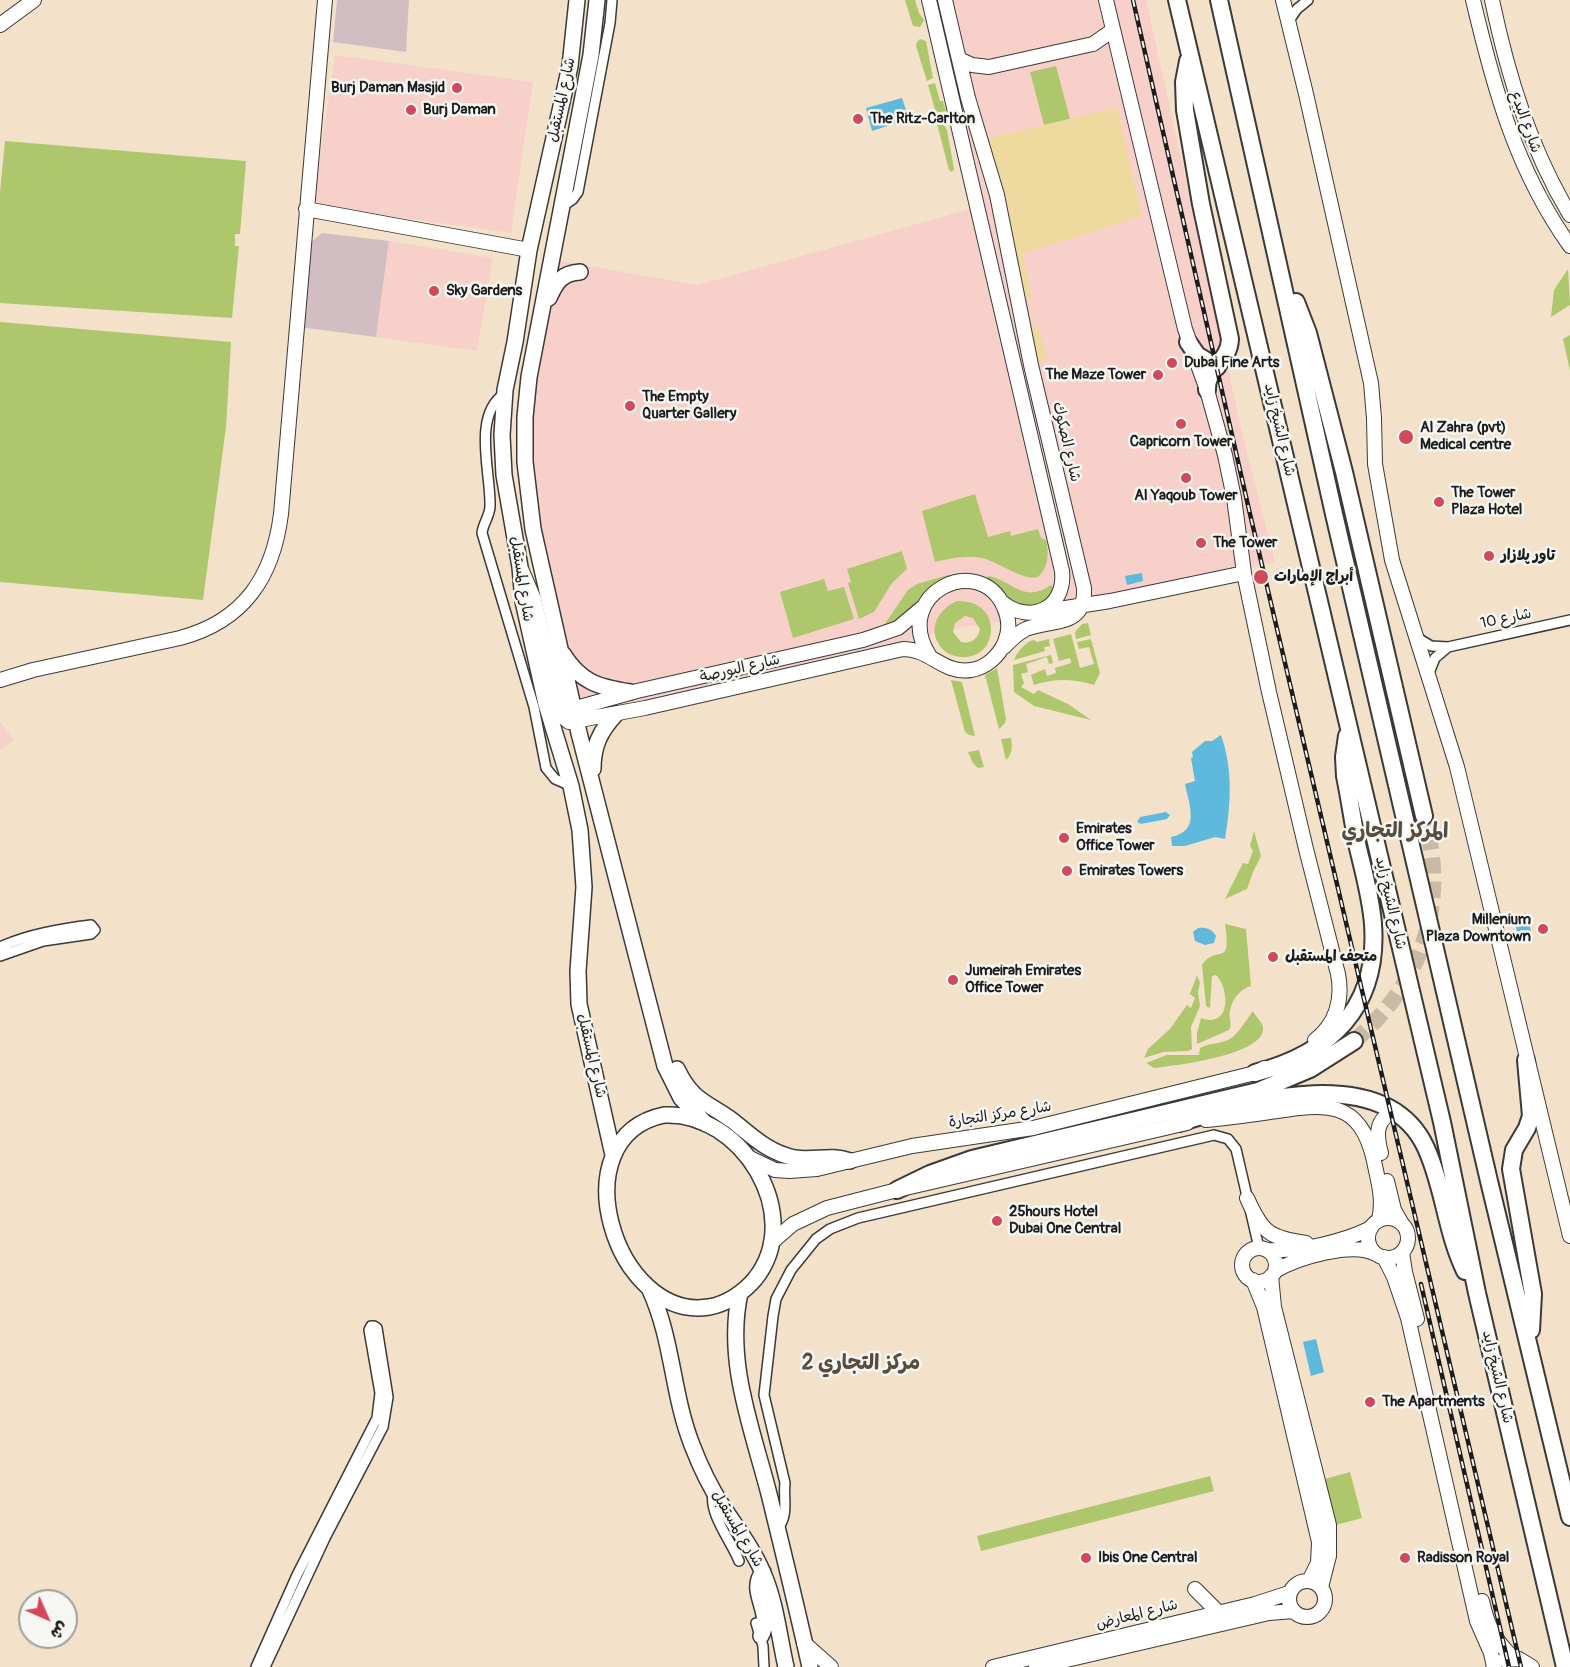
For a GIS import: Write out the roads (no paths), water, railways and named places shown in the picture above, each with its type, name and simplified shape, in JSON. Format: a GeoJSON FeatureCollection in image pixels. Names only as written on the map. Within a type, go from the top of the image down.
{"type":"FeatureCollection","features":[{"type":"Feature","properties":{"kind":"highway","name":"شارع الشيخ زايد"},"geometry":{"type":"LineString","coordinates":[[1177,0],[1442,1122],[1477,1293],[1565,1667]]}},
{"type":"Feature","properties":{"kind":"highway"},"geometry":{"type":"LineString","coordinates":[[1219,0],[1358,620],[1570,1517]]}},
{"type":"Feature","properties":{"kind":"highway"},"geometry":{"type":"LineString","coordinates":[[1190,54],[1184,82],[1185,110],[1201,204],[1229,331],[1228,351],[1207,377],[1207,390]]}},
{"type":"Feature","properties":{"kind":"highway"},"geometry":{"type":"LineString","coordinates":[[1281,271],[1300,312],[1314,356],[1361,542],[1424,816]]}},
{"type":"Feature","properties":{"kind":"highway"},"geometry":{"type":"LineString","coordinates":[[1188,342],[1197,355],[1217,367]]}},
{"type":"Feature","properties":{"kind":"highway"},"geometry":{"type":"LineString","coordinates":[[1255,1073],[1299,1058],[1329,1039],[1353,1012],[1369,977],[1374,927],[1345,776],[1344,747],[1349,729]]}},
{"type":"Feature","properties":{"kind":"highway"},"geometry":{"type":"LineString","coordinates":[[897,1190],[930,1173],[972,1159],[1258,1091],[1310,1069],[1354,1041]]}},
{"type":"Feature","properties":{"kind":"highway"},"geometry":{"type":"LineString","coordinates":[[1526,1060],[1531,1116],[1514,1150],[1511,1169],[1533,1294],[1533,1317],[1528,1340]]}},
{"type":"Feature","properties":{"kind":"highway"},"geometry":{"type":"LineString","coordinates":[[1179,1124],[1228,1109],[1312,1093],[1354,1097],[1396,1111],[1417,1132],[1426,1147],[1456,1250],[1477,1293]]}},
{"type":"Feature","properties":{"kind":"main road","name":"شارع المستقبل"},"geometry":{"type":"LineString","coordinates":[[577,0],[570,66],[529,250],[515,342],[504,394],[502,435],[504,475],[520,567],[523,601],[592,782],[665,1066],[675,1088],[706,1124]]}},
{"type":"Feature","properties":{"kind":"main road","name":"شارع المستقبل"},"geometry":{"type":"LineString","coordinates":[[597,0],[591,55],[528,377],[525,417],[526,485],[533,529],[559,646],[571,786],[580,830],[584,870],[584,904],[578,971],[579,1004],[612,1155]]}},
{"type":"Feature","properties":{"kind":"main road"},"geometry":{"type":"LineString","coordinates":[[550,156],[554,167],[554,179],[542,240],[543,247],[550,258]]}},
{"type":"Feature","properties":{"kind":"main road"},"geometry":{"type":"LineString","coordinates":[[541,307],[561,278],[566,274],[580,272]]}},
{"type":"Feature","properties":{"kind":"main road"},"geometry":{"type":"LineString","coordinates":[[533,529],[541,504]]}},
{"type":"Feature","properties":{"kind":"main road"},"geometry":{"type":"LineString","coordinates":[[559,646],[575,670],[590,682],[604,688],[630,693]]}},
{"type":"Feature","properties":{"kind":"main road"},"geometry":{"type":"LineString","coordinates":[[592,782],[593,756],[597,742],[616,714]]}},
{"type":"Feature","properties":{"kind":"main road"},"geometry":{"type":"LineString","coordinates":[[653,1018],[662,1032],[682,1079],[702,1103],[731,1120],[760,1144],[777,1153],[798,1158],[838,1158],[850,1161]]}},
{"type":"Feature","properties":{"kind":"main road"},"geometry":{"type":"LineString","coordinates":[[664,1115],[682,1116],[706,1124],[726,1135],[750,1158],[761,1176],[772,1222],[771,1243],[760,1271],[740,1293],[723,1303],[698,1308],[672,1303],[650,1290],[627,1261],[612,1222],[607,1191],[612,1155],[626,1135],[638,1125],[664,1115]]}},
{"type":"Feature","properties":{"kind":"main road","name":"شارع المستقبل"},"geometry":{"type":"LineString","coordinates":[[650,1290],[661,1314],[669,1341],[676,1389],[685,1425],[714,1491],[750,1546],[763,1572],[771,1597],[786,1667]]}},
{"type":"Feature","properties":{"kind":"main road","name":"شارع المستقبل"},"geometry":{"type":"LineString","coordinates":[[740,1293],[735,1330],[738,1375],[778,1528],[810,1667]]}},
{"type":"Feature","properties":{"kind":"main road"},"geometry":{"type":"LineString","coordinates":[[758,1629],[765,1618],[757,1587],[758,1579],[763,1572]]}},
{"type":"Feature","properties":{"kind":"street"},"geometry":{"type":"LineString","coordinates":[[0,25],[34,0]]}},
{"type":"Feature","properties":{"kind":"street"},"geometry":{"type":"LineString","coordinates":[[0,680],[33,670],[180,638],[202,631],[222,621],[240,607],[262,579],[272,558],[281,514],[326,0]]}},
{"type":"Feature","properties":{"kind":"street"},"geometry":{"type":"LineString","coordinates":[[560,208],[573,200],[578,192],[610,24],[612,0]]}},
{"type":"Feature","properties":{"kind":"street"},"geometry":{"type":"LineString","coordinates":[[929,0],[1062,572],[1063,580],[1059,595],[1048,607],[1039,612]]}},
{"type":"Feature","properties":{"kind":"street","name":"شارع الصكوك"},"geometry":{"type":"LineString","coordinates":[[945,0],[966,91],[997,195],[1031,365],[1082,581],[1084,595],[1082,605]]}},
{"type":"Feature","properties":{"kind":"street","name":"شارع مركز التجارة"},"geometry":{"type":"LineString","coordinates":[[750,1158],[766,1167],[789,1171],[817,1169],[933,1142],[1033,1128],[1255,1073],[1319,1036],[1335,1015],[1340,995],[1338,974],[1296,807],[1244,573],[1230,477],[1207,390],[1188,342],[1106,0]]}},
{"type":"Feature","properties":{"kind":"street"},"geometry":{"type":"LineString","coordinates":[[1283,0],[1369,374],[1373,400],[1375,464],[1392,560],[1461,779],[1526,1060],[1536,1092],[1570,1236]]}},
{"type":"Feature","properties":{"kind":"street"},"geometry":{"type":"LineString","coordinates":[[1288,22],[1297,9],[1308,0]]}},
{"type":"Feature","properties":{"kind":"street"},"geometry":{"type":"LineString","coordinates":[[1465,0],[1477,15]]}},
{"type":"Feature","properties":{"kind":"street","name":"شارع البدع"},"geometry":{"type":"LineString","coordinates":[[1473,0],[1497,96],[1510,134],[1534,187],[1570,246]]}},
{"type":"Feature","properties":{"kind":"street","name":"شارع البدع"},"geometry":{"type":"LineString","coordinates":[[1492,0],[1512,82],[1532,141],[1570,215]]}},
{"type":"Feature","properties":{"kind":"street"},"geometry":{"type":"LineString","coordinates":[[1496,19],[1498,0]]}},
{"type":"Feature","properties":{"kind":"street"},"geometry":{"type":"LineString","coordinates":[[959,59],[972,65],[989,67],[1093,44],[1113,30]]}},
{"type":"Feature","properties":{"kind":"street"},"geometry":{"type":"LineString","coordinates":[[1093,44],[1118,50]]}},
{"type":"Feature","properties":{"kind":"street"},"geometry":{"type":"LineString","coordinates":[[966,91],[974,78],[989,67]]}},
{"type":"Feature","properties":{"kind":"street"},"geometry":{"type":"LineString","coordinates":[[968,163],[981,192],[988,190],[991,175]]}},
{"type":"Feature","properties":{"kind":"street"},"geometry":{"type":"LineString","coordinates":[[306,209],[529,250]]}},
{"type":"Feature","properties":{"kind":"street"},"geometry":{"type":"LineString","coordinates":[[984,240],[987,229],[986,215],[992,211],[996,214],[1008,266],[1012,272]]}},
{"type":"Feature","properties":{"kind":"street"},"geometry":{"type":"LineString","coordinates":[[504,394],[492,405],[487,420],[490,507],[482,533],[534,707],[546,768],[555,780],[571,786]]}},
{"type":"Feature","properties":{"kind":"street"},"geometry":{"type":"LineString","coordinates":[[1082,605],[1075,615],[1068,619],[1023,631],[1002,648],[990,662],[971,670],[948,668],[938,663],[922,644],[919,632],[919,619],[923,607],[936,591],[954,582],[965,581],[985,586],[1002,602],[1017,611],[1039,612],[1082,605],[1110,601],[1244,573]]}},
{"type":"Feature","properties":{"kind":"street"},"geometry":{"type":"LineString","coordinates":[[1082,581],[1093,592],[1110,601]]}},
{"type":"Feature","properties":{"kind":"street"},"geometry":{"type":"LineString","coordinates":[[1002,602],[1008,625],[1007,637],[1002,648]]}},
{"type":"Feature","properties":{"kind":"street","name":"شارع البورصة"},"geometry":{"type":"LineString","coordinates":[[566,717],[630,693],[883,634],[898,628],[923,607]]}},
{"type":"Feature","properties":{"kind":"street","name":"شارع 10"},"geometry":{"type":"LineString","coordinates":[[1414,633],[1421,641],[1431,646],[1448,647],[1570,620]]}},
{"type":"Feature","properties":{"kind":"street"},"geometry":{"type":"LineString","coordinates":[[1429,679],[1432,663],[1448,647]]}},
{"type":"Feature","properties":{"kind":"street","name":"شارع البورصة"},"geometry":{"type":"LineString","coordinates":[[566,717],[616,714],[896,650],[910,649],[929,655]]}},
{"type":"Feature","properties":{"kind":"street"},"geometry":{"type":"LineString","coordinates":[[0,947],[53,931],[91,925],[95,930],[91,934],[29,944],[0,956]]}},
{"type":"Feature","properties":{"kind":"street"},"geometry":{"type":"LineString","coordinates":[[771,1243],[793,1224],[816,1212],[897,1190],[1179,1124],[1317,1106],[1342,1112],[1356,1122],[1369,1143],[1382,1197],[1375,1224],[1368,1239],[1372,1250],[1380,1256],[1398,1288],[1408,1318],[1477,1622],[1490,1648],[1495,1667],[1502,1661],[1513,1658],[1525,1661],[1532,1667]]}},
{"type":"Feature","properties":{"kind":"street"},"geometry":{"type":"LineString","coordinates":[[1253,1280],[1263,1281],[1297,1260],[1341,1250],[1362,1248],[1380,1256],[1394,1257],[1402,1252],[1408,1241],[1406,1229],[1392,1202],[1377,1136],[1382,1120],[1396,1111]]}},
{"type":"Feature","properties":{"kind":"street"},"geometry":{"type":"LineString","coordinates":[[778,1528],[785,1512],[783,1495],[785,1483],[765,1404],[764,1388],[774,1308],[779,1291],[791,1269],[816,1239],[844,1223],[1215,1135],[1228,1139],[1236,1149],[1247,1198],[1263,1249],[1276,1261],[1273,1274],[1274,1307],[1329,1525],[1329,1556],[1315,1584]]}},
{"type":"Feature","properties":{"kind":"street"},"geometry":{"type":"LineString","coordinates":[[1247,1198],[1261,1224],[1272,1235],[1281,1239],[1317,1245]]}},
{"type":"Feature","properties":{"kind":"street"},"geometry":{"type":"LineString","coordinates":[[1315,1584],[1320,1549],[1304,1498],[1264,1307],[1253,1280],[1244,1272],[1243,1263],[1246,1254],[1263,1249],[1291,1250],[1317,1245],[1352,1236],[1391,1218],[1402,1224]]}},
{"type":"Feature","properties":{"kind":"street"},"geometry":{"type":"LineString","coordinates":[[1402,1252],[1486,1618],[1493,1635],[1513,1658]]}},
{"type":"Feature","properties":{"kind":"street"},"geometry":{"type":"LineString","coordinates":[[256,1667],[297,1575],[377,1418],[380,1393],[369,1330],[371,1326],[374,1326],[377,1328],[388,1397],[383,1427],[320,1548],[265,1667]]}},
{"type":"Feature","properties":{"kind":"street"},"geometry":{"type":"LineString","coordinates":[[714,1491],[712,1503],[714,1512],[739,1561]]}},
{"type":"Feature","properties":{"kind":"street"},"geometry":{"type":"LineString","coordinates":[[1315,1584],[1323,1592],[1324,1602],[1319,1611],[1306,1617],[1294,1611],[1290,1606],[1289,1593],[1295,1585],[1315,1584]]}},
{"type":"Feature","properties":{"kind":"street"},"geometry":{"type":"LineString","coordinates":[[1195,1589],[1218,1612]]}},
{"type":"Feature","properties":{"kind":"street","name":"شارع المعارض"},"geometry":{"type":"LineString","coordinates":[[993,1667],[1289,1593]]}},
{"type":"Feature","properties":{"kind":"street","name":"شارع المعارض"},"geometry":{"type":"LineString","coordinates":[[1036,1667],[1269,1613],[1294,1611]]}},
{"type":"Feature","properties":{"kind":"street"},"geometry":{"type":"LineString","coordinates":[[758,1629],[764,1667]]}},
{"type":"Feature","properties":{"kind":"street"},"geometry":{"type":"LineString","coordinates":[[803,1638],[831,1667]]}},
{"type":"Feature","properties":{"kind":"water"},"geometry":{"type":"Polygon","coordinates":[[[902,98],[909,119],[872,131],[866,108],[902,98]]]}},
{"type":"Feature","properties":{"kind":"water"},"geometry":{"type":"Polygon","coordinates":[[[1142,573],[1143,581],[1127,585],[1125,576],[1142,573]]]}},
{"type":"Feature","properties":{"kind":"water"},"geometry":{"type":"Polygon","coordinates":[[[1221,735],[1228,761],[1230,787],[1225,839],[1215,837],[1185,846],[1172,846],[1171,837],[1180,834],[1190,823],[1190,808],[1185,784],[1195,781],[1192,752],[1205,741],[1212,741],[1221,735]]]}},
{"type":"Feature","properties":{"kind":"water"},"geometry":{"type":"Polygon","coordinates":[[[1166,812],[1170,815],[1167,819],[1141,824],[1137,822],[1140,817],[1166,812]]]}},
{"type":"Feature","properties":{"kind":"water"},"geometry":{"type":"Polygon","coordinates":[[[1526,913],[1533,938],[1519,942],[1514,917],[1526,913]]]}},
{"type":"Feature","properties":{"kind":"water"},"geometry":{"type":"Polygon","coordinates":[[[1198,928],[1206,928],[1213,932],[1216,936],[1214,943],[1205,945],[1195,941],[1193,932],[1198,928]]]}},
{"type":"Feature","properties":{"kind":"water"},"geometry":{"type":"Polygon","coordinates":[[[1316,1339],[1324,1372],[1311,1376],[1303,1342],[1316,1339]]]}},
{"type":"Feature","properties":{"kind":"tunnel"},"geometry":{"type":"LineString","coordinates":[[1354,1041],[1378,1018],[1398,994],[1413,967],[1424,939],[1431,910],[1433,880],[1431,848],[1424,816]]}},
{"type":"Feature","properties":{"kind":"railway"},"geometry":{"type":"LineString","coordinates":[[1133,0],[1250,514],[1521,1667]]}},
{"type":"Feature","properties":{"kind":"railway"},"geometry":{"type":"LineString","coordinates":[[1421,1284],[1509,1667]]}},
{"type":"Feature","properties":{"kind":"place","name":"Burj Daman Masjid"},"geometry":{"type":"Point","coordinates":[457,88]}},
{"type":"Feature","properties":{"kind":"place","name":"Burj Daman"},"geometry":{"type":"Point","coordinates":[411,110]}},
{"type":"Feature","properties":{"kind":"place","name":"The Ritz-Carlton"},"geometry":{"type":"Point","coordinates":[858,119]}},
{"type":"Feature","properties":{"kind":"place","name":"Sky Gardens"},"geometry":{"type":"Point","coordinates":[434,291]}},
{"type":"Feature","properties":{"kind":"place","name":"Dubai Fine Arts"},"geometry":{"type":"Point","coordinates":[1172,363]}},
{"type":"Feature","properties":{"kind":"place","name":"The Maze Tower"},"geometry":{"type":"Point","coordinates":[1158,375]}},
{"type":"Feature","properties":{"kind":"place","name":"The Empty Quarter Gallery"},"geometry":{"type":"Point","coordinates":[630,406]}},
{"type":"Feature","properties":{"kind":"place","name":"Capricorn Tower"},"geometry":{"type":"Point","coordinates":[1181,424]}},
{"type":"Feature","properties":{"kind":"place","name":"Al Zahra (pvt) Medical centre"},"geometry":{"type":"Point","coordinates":[1406,437]}},
{"type":"Feature","properties":{"kind":"place","name":"Al Yaqoub Tower"},"geometry":{"type":"Point","coordinates":[1186,478]}},
{"type":"Feature","properties":{"kind":"place","name":"The Tower Plaza Hotel"},"geometry":{"type":"Point","coordinates":[1439,502]}},
{"type":"Feature","properties":{"kind":"place","name":"The Tower"},"geometry":{"type":"Point","coordinates":[1201,543]}},
{"type":"Feature","properties":{"kind":"place","name":"تاور پلازار"},"geometry":{"type":"Point","coordinates":[1489,556]}},
{"type":"Feature","properties":{"kind":"place","name":"أبراج الإمارات"},"geometry":{"type":"Point","coordinates":[1261,577]}},
{"type":"Feature","properties":{"kind":"place","name":"Emirates Office Tower"},"geometry":{"type":"Point","coordinates":[1064,838]}},
{"type":"Feature","properties":{"kind":"place","name":"Emirates Towers"},"geometry":{"type":"Point","coordinates":[1067,871]}},
{"type":"Feature","properties":{"kind":"place","name":"Millenium Plaza Downtown"},"geometry":{"type":"Point","coordinates":[1543,929]}},
{"type":"Feature","properties":{"kind":"place","name":"متحف المستقبل"},"geometry":{"type":"Point","coordinates":[1273,957]}},
{"type":"Feature","properties":{"kind":"place","name":"Jumeirah Emirates Office Tower"},"geometry":{"type":"Point","coordinates":[953,980]}},
{"type":"Feature","properties":{"kind":"place","name":"25hours Hotel Dubai One Central"},"geometry":{"type":"Point","coordinates":[997,1221]}},
{"type":"Feature","properties":{"kind":"place","name":"The Apartments"},"geometry":{"type":"Point","coordinates":[1370,1402]}},
{"type":"Feature","properties":{"kind":"place","name":"Ibis One Central"},"geometry":{"type":"Point","coordinates":[1086,1558]}},
{"type":"Feature","properties":{"kind":"place","name":"Radisson Royal"},"geometry":{"type":"Point","coordinates":[1405,1558]}},
{"type":"Feature","properties":{"kind":"district","name":"المركز التجاري"},"geometry":{"type":"Point","coordinates":[1395,832]}},
{"type":"Feature","properties":{"kind":"district","name":"مركز التجاري 2"},"geometry":{"type":"Point","coordinates":[861,1364]}}]}
